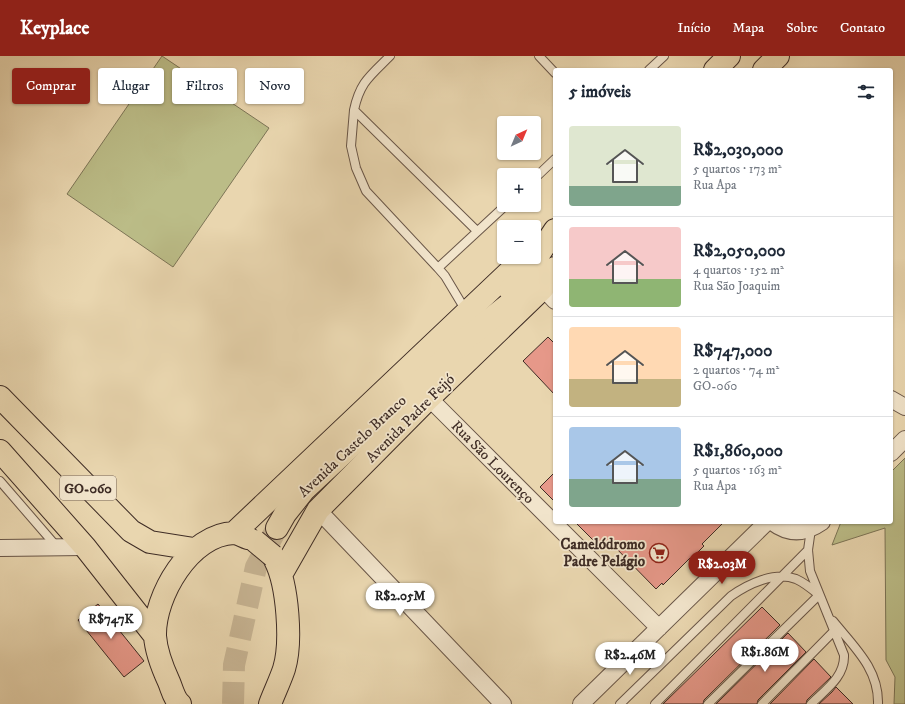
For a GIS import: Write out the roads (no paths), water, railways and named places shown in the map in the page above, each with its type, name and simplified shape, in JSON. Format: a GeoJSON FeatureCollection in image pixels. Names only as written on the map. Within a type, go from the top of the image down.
{"type":"FeatureCollection","features":[{"type":"Feature","properties":{"kind":"main road"},"geometry":{"type":"LineString","coordinates":[[717,68],[729,56]]}},
{"type":"Feature","properties":{"kind":"main road"},"geometry":{"type":"LineString","coordinates":[[766,68],[778,56]]}},
{"type":"Feature","properties":{"kind":"main road"},"geometry":{"type":"LineString","coordinates":[[541,242],[553,231]]}},
{"type":"Feature","properties":{"kind":"main road","name":"Avenida Castelo Branco"},"geometry":{"type":"LineString","coordinates":[[469,336],[529,269],[553,232]]}},
{"type":"Feature","properties":{"kind":"main road"},"geometry":{"type":"LineString","coordinates":[[155,636],[158,614],[165,591],[176,571],[194,550],[212,538],[234,533],[518,264]]}},
{"type":"Feature","properties":{"kind":"main road","name":"Avenida Castelo Branco"},"geometry":{"type":"LineString","coordinates":[[277,528],[285,514],[304,490],[469,336],[553,270]]}},
{"type":"Feature","properties":{"kind":"main road","name":"Avenida Padre Feijó"},"geometry":{"type":"LineString","coordinates":[[277,565],[318,510],[429,398],[551,288]]}},
{"type":"Feature","properties":{"kind":"main road","name":"GO-060"},"geometry":{"type":"LineString","coordinates":[[0,398],[131,531],[150,542],[194,550]]}},
{"type":"Feature","properties":{"kind":"main road","name":"GO-060"},"geometry":{"type":"LineString","coordinates":[[0,451],[85,547],[155,636],[163,669],[180,704]]}},
{"type":"Feature","properties":{"kind":"main road"},"geometry":{"type":"LineString","coordinates":[[234,533],[255,541],[277,565],[287,603],[284,668],[270,704]]}},
{"type":"Feature","properties":{"kind":"street","name":"Rua São Lourenço"},"geometry":{"type":"LineString","coordinates":[[429,398],[553,523]]}},
{"type":"Feature","properties":{"kind":"street"},"geometry":{"type":"LineString","coordinates":[[893,400],[905,407]]}},
{"type":"Feature","properties":{"kind":"street"},"geometry":{"type":"LineString","coordinates":[[893,451],[905,439]]}},
{"type":"Feature","properties":{"kind":"street"},"geometry":{"type":"LineString","coordinates":[[318,510],[503,704]]}},
{"type":"Feature","properties":{"kind":"street","name":"Rua São Lourenço"},"geometry":{"type":"LineString","coordinates":[[554,524],[658,628]]}},
{"type":"Feature","properties":{"kind":"street"},"geometry":{"type":"LineString","coordinates":[[582,704],[765,524]]}},
{"type":"Feature","properties":{"kind":"street"},"geometry":{"type":"LineString","coordinates":[[775,524],[787,531],[799,532],[817,526]]}},
{"type":"Feature","properties":{"kind":"street"},"geometry":{"type":"LineString","coordinates":[[0,548],[85,547]]}},
{"type":"Feature","properties":{"kind":"lane"},"geometry":{"type":"LineString","coordinates":[[390,56],[364,81],[358,92],[354,110],[351,146],[356,168],[366,190],[445,276],[467,312]]}},
{"type":"Feature","properties":{"kind":"lane"},"geometry":{"type":"LineString","coordinates":[[539,56],[553,71]]}},
{"type":"Feature","properties":{"kind":"lane"},"geometry":{"type":"LineString","coordinates":[[651,68],[664,56]]}},
{"type":"Feature","properties":{"kind":"lane"},"geometry":{"type":"LineString","coordinates":[[354,110],[477,232]]}},
{"type":"Feature","properties":{"kind":"lane"},"geometry":{"type":"LineString","coordinates":[[541,172],[553,161]]}},
{"type":"Feature","properties":{"kind":"lane"},"geometry":{"type":"LineString","coordinates":[[438,268],[498,212]]}},
{"type":"Feature","properties":{"kind":"lane"},"geometry":{"type":"LineString","coordinates":[[0,481],[57,548]]}},
{"type":"Feature","properties":{"kind":"lane"},"geometry":{"type":"LineString","coordinates":[[655,704],[808,550],[817,526]]}},
{"type":"Feature","properties":{"kind":"lane"},"geometry":{"type":"LineString","coordinates":[[808,550],[810,571],[844,655],[844,663],[836,679],[811,704]]}},
{"type":"Feature","properties":{"kind":"lane"},"geometry":{"type":"LineString","coordinates":[[620,704],[731,596],[744,588],[766,579],[781,577],[795,578],[806,584],[819,595]]}},
{"type":"Feature","properties":{"kind":"lane"},"geometry":{"type":"LineString","coordinates":[[708,704],[819,595]]}},
{"type":"Feature","properties":{"kind":"lane"},"geometry":{"type":"LineString","coordinates":[[828,616],[867,662],[877,686],[878,704]]}},
{"type":"Feature","properties":{"kind":"lane"},"geometry":{"type":"LineString","coordinates":[[762,704],[834,631]]}},
{"type":"Feature","properties":{"kind":"tunnel"},"geometry":{"type":"LineString","coordinates":[[233,704],[234,665],[256,567],[277,528]]}},
{"type":"Feature","properties":{"kind":"place","name":"Camelódromo Padre Pelágio"},"geometry":{"type":"Point","coordinates":[659,553]}}]}
